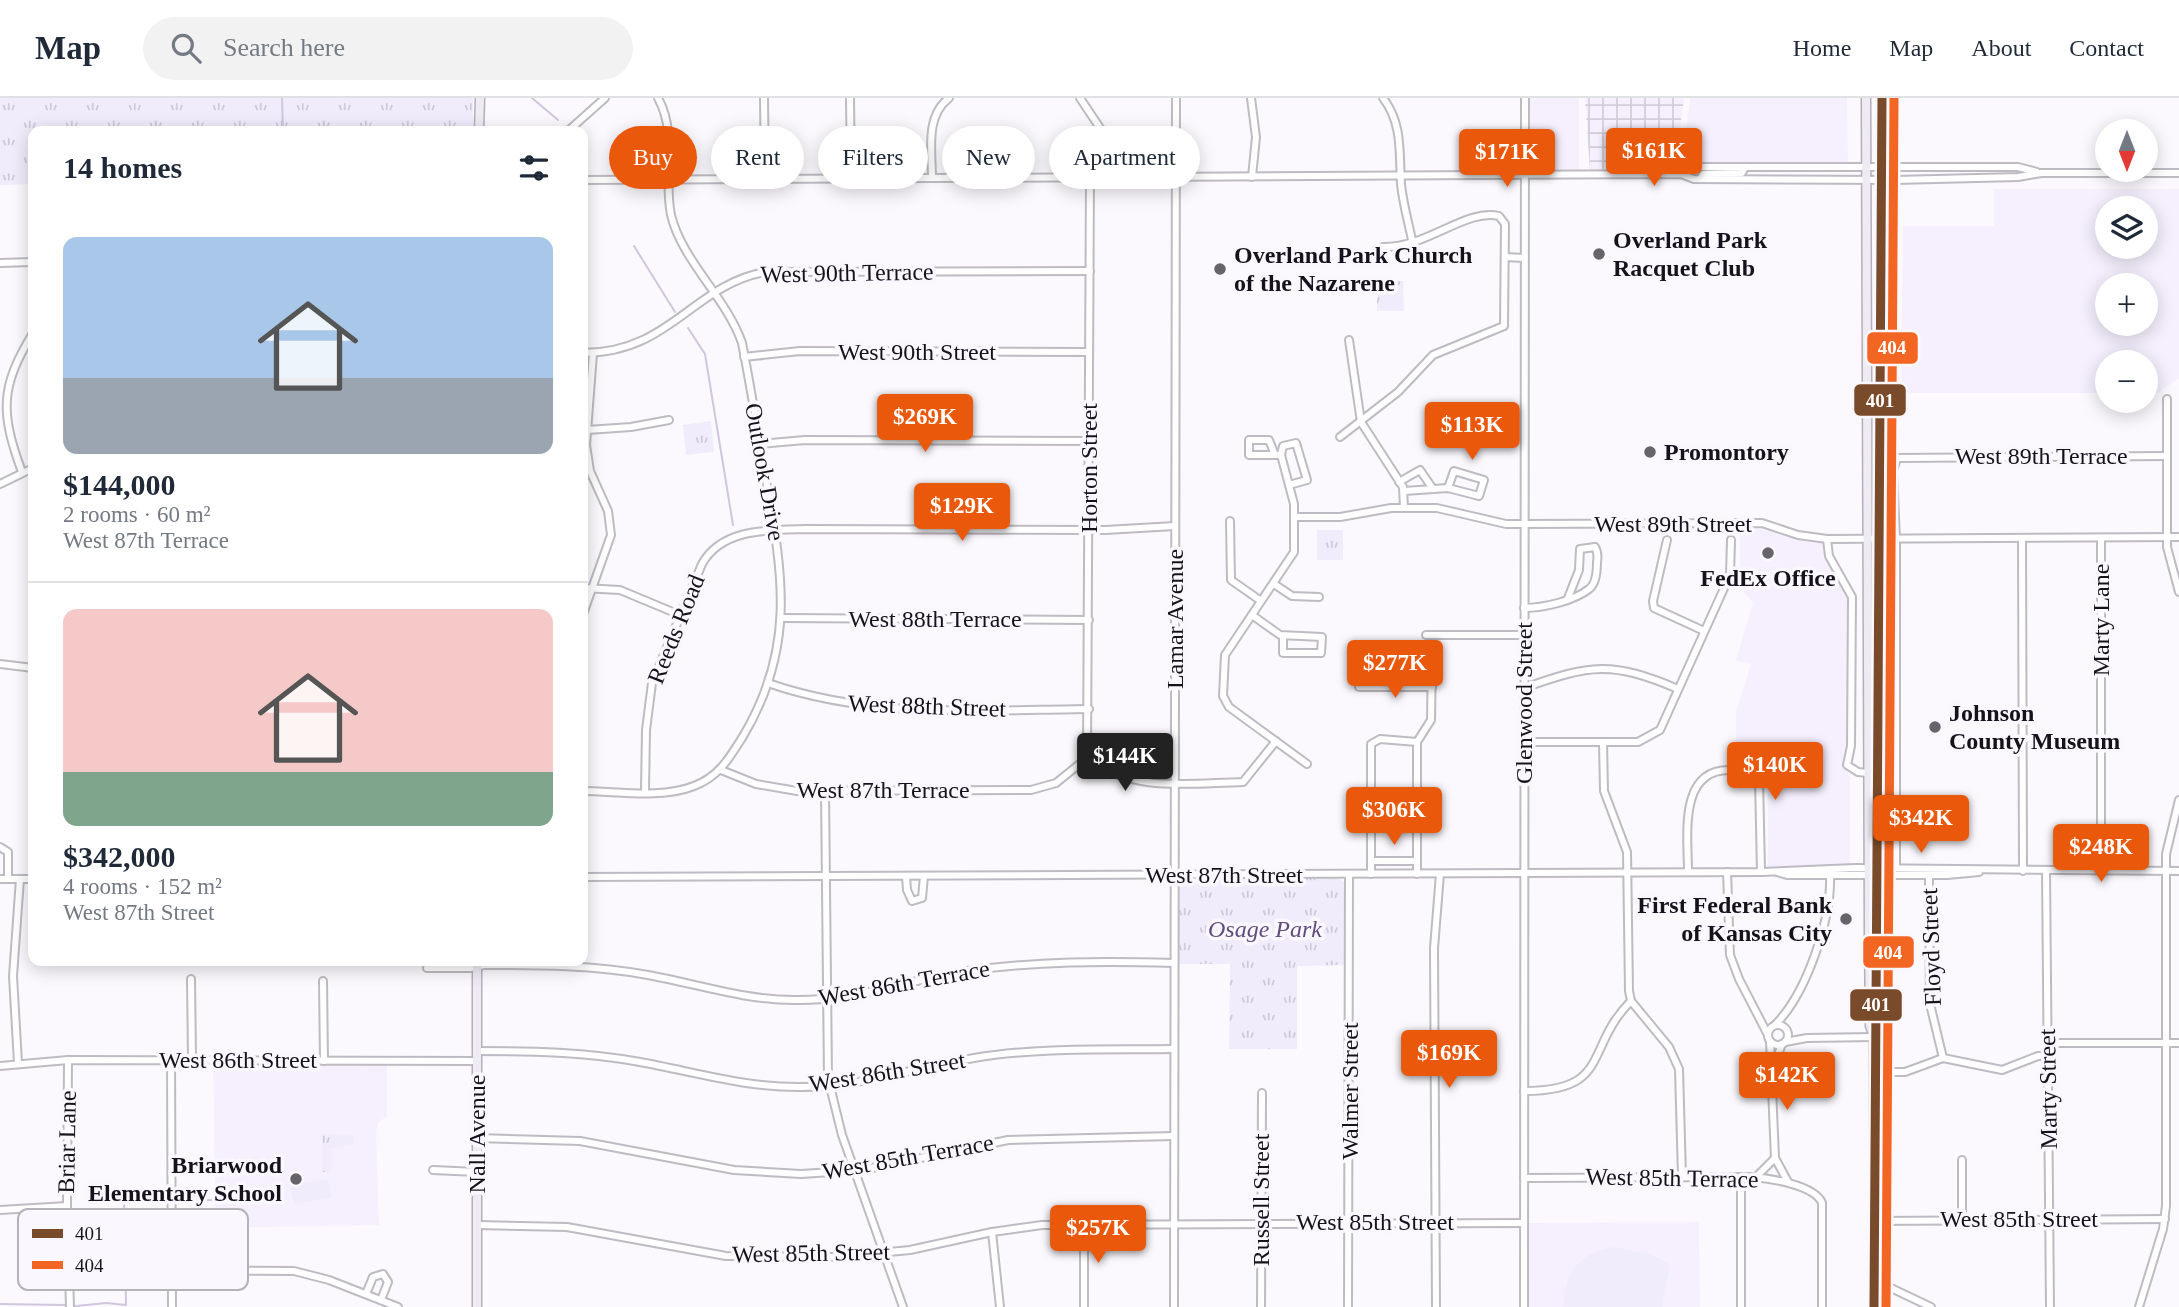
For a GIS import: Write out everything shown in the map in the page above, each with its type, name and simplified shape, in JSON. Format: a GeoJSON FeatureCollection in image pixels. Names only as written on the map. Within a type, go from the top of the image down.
{"type":"FeatureCollection","features":[{"type":"Feature","properties":{"kind":"main road"},"geometry":{"type":"LineString","coordinates":[[479,126],[480,98]]}},
{"type":"Feature","properties":{"kind":"main road"},"geometry":{"type":"LineString","coordinates":[[1866,98],[1866,539],[1870,1026],[1874,1037],[1874,1307]]}},
{"type":"Feature","properties":{"kind":"main road"},"geometry":{"type":"LineString","coordinates":[[1874,1037],[1878,1027],[1880,872],[1878,539],[1882,421],[1882,98]]}},
{"type":"Feature","properties":{"kind":"main road","name":"Nall Avenue"},"geometry":{"type":"LineString","coordinates":[[477,966],[477,1307]]}},
{"type":"Feature","properties":{"kind":"street"},"geometry":{"type":"LineString","coordinates":[[574,126],[605,98]]}},
{"type":"Feature","properties":{"kind":"street","name":"Outlook Drive"},"geometry":{"type":"LineString","coordinates":[[658,98],[666,126]]}},
{"type":"Feature","properties":{"kind":"street"},"geometry":{"type":"LineString","coordinates":[[764,98],[764,126]]}},
{"type":"Feature","properties":{"kind":"street"},"geometry":{"type":"LineString","coordinates":[[850,98],[850,126]]}},
{"type":"Feature","properties":{"kind":"street"},"geometry":{"type":"LineString","coordinates":[[932,178],[932,125],[939,108],[949,98]]}},
{"type":"Feature","properties":{"kind":"street"},"geometry":{"type":"LineString","coordinates":[[1080,98],[1099,126]]}},
{"type":"Feature","properties":{"kind":"street","name":"Lamar Avenue"},"geometry":{"type":"LineString","coordinates":[[1176,98],[1176,126]]}},
{"type":"Feature","properties":{"kind":"street"},"geometry":{"type":"LineString","coordinates":[[1251,98],[1256,137],[1252,177]]}},
{"type":"Feature","properties":{"kind":"street"},"geometry":{"type":"LineString","coordinates":[[1383,98],[1396,124],[1401,176],[1413,244]]}},
{"type":"Feature","properties":{"kind":"street","name":"Glenwood Street"},"geometry":{"type":"LineString","coordinates":[[1524,1307],[1525,98]]}},
{"type":"Feature","properties":{"kind":"street"},"geometry":{"type":"LineString","coordinates":[[1681,174],[1697,167],[2018,167],[2041,173]]}},
{"type":"Feature","properties":{"kind":"street"},"geometry":{"type":"LineString","coordinates":[[1700,179],[1703,174],[1742,173],[1745,167]]}},
{"type":"Feature","properties":{"kind":"street"},"geometry":{"type":"LineString","coordinates":[[1747,180],[1748,171],[1774,171],[1782,167]]}},
{"type":"Feature","properties":{"kind":"street"},"geometry":{"type":"LineString","coordinates":[[1200,178],[1681,174],[1700,179],[1881,180],[2018,177],[2041,173],[2179,173]]}},
{"type":"Feature","properties":{"kind":"street"},"geometry":{"type":"LineString","coordinates":[[928,178],[1049,178]]}},
{"type":"Feature","properties":{"kind":"street"},"geometry":{"type":"LineString","coordinates":[[588,180],[609,180]]}},
{"type":"Feature","properties":{"kind":"street","name":"Outlook Drive"},"geometry":{"type":"LineString","coordinates":[[669,189],[669,205],[676,231],[738,331],[782,579],[781,618],[768,683],[751,723],[721,770]]}},
{"type":"Feature","properties":{"kind":"street","name":"Horton Street"},"geometry":{"type":"LineString","coordinates":[[1087,758],[1090,189]]}},
{"type":"Feature","properties":{"kind":"street","name":"Lamar Avenue"},"geometry":{"type":"LineString","coordinates":[[1174,1307],[1175,189]]}},
{"type":"Feature","properties":{"kind":"street"},"geometry":{"type":"LineString","coordinates":[[1340,437],[1398,392],[1436,353],[1502,328],[1505,224],[1495,215],[1474,217],[1413,244],[1383,247]]}},
{"type":"Feature","properties":{"kind":"street"},"geometry":{"type":"LineString","coordinates":[[1505,257],[1524,258]]}},
{"type":"Feature","properties":{"kind":"street"},"geometry":{"type":"LineString","coordinates":[[0,262],[28,262]]}},
{"type":"Feature","properties":{"kind":"street","name":"West 90th Terrace"},"geometry":{"type":"LineString","coordinates":[[588,353],[623,349],[644,342],[716,293],[742,278],[765,272],[1090,271]]}},
{"type":"Feature","properties":{"kind":"street"},"geometry":{"type":"LineString","coordinates":[[22,472],[5,433],[1,400],[10,367],[28,340]]}},
{"type":"Feature","properties":{"kind":"street"},"geometry":{"type":"LineString","coordinates":[[1349,340],[1361,422],[1404,491],[1404,508]]}},
{"type":"Feature","properties":{"kind":"street","name":"West 90th Street"},"geometry":{"type":"LineString","coordinates":[[744,357],[800,351],[1090,352]]}},
{"type":"Feature","properties":{"kind":"street"},"geometry":{"type":"LineString","coordinates":[[588,417],[593,353]]}},
{"type":"Feature","properties":{"kind":"street"},"geometry":{"type":"LineString","coordinates":[[2167,399],[2167,538],[2168,554],[2179,592]]}},
{"type":"Feature","properties":{"kind":"street"},"geometry":{"type":"LineString","coordinates":[[588,430],[631,427],[669,419]]}},
{"type":"Feature","properties":{"kind":"street"},"geometry":{"type":"LineString","coordinates":[[760,444],[805,440],[1089,441]]}},
{"type":"Feature","properties":{"kind":"street"},"geometry":{"type":"LineString","coordinates":[[1289,485],[1307,480],[1296,443],[1283,446],[1278,456],[1289,485],[1294,517],[1294,552],[1225,655],[1223,696],[1230,707],[1307,764]]}},
{"type":"Feature","properties":{"kind":"street"},"geometry":{"type":"LineString","coordinates":[[588,444],[590,471],[611,525],[610,542],[588,601]]}},
{"type":"Feature","properties":{"kind":"street","name":"West 89th Terrace"},"geometry":{"type":"LineString","coordinates":[[1896,539],[1893,471],[1897,458],[2166,456]]}},
{"type":"Feature","properties":{"kind":"street"},"geometry":{"type":"LineString","coordinates":[[0,484],[28,470]]}},
{"type":"Feature","properties":{"kind":"street"},"geometry":{"type":"LineString","coordinates":[[1399,482],[1420,470],[1433,489]]}},
{"type":"Feature","properties":{"kind":"street"},"geometry":{"type":"LineString","coordinates":[[1404,491],[1448,488],[1479,496],[1484,480],[1454,471],[1448,488]]}},
{"type":"Feature","properties":{"kind":"street","name":"West 89th Street"},"geometry":{"type":"LineString","coordinates":[[1294,517],[1340,517],[1404,508],[1445,509],[1501,524],[1762,523],[1798,536],[1827,539],[2179,537]]}},
{"type":"Feature","properties":{"kind":"street"},"geometry":{"type":"LineString","coordinates":[[1230,521],[1231,580],[1261,601]]}},
{"type":"Feature","properties":{"kind":"street"},"geometry":{"type":"LineString","coordinates":[[775,531],[1090,530],[1175,526]]}},
{"type":"Feature","properties":{"kind":"street","name":"Reeds Road"},"geometry":{"type":"LineString","coordinates":[[645,791],[649,697],[658,664],[708,554],[722,541],[775,531]]}},
{"type":"Feature","properties":{"kind":"street"},"geometry":{"type":"LineString","coordinates":[[2022,538],[2022,871]]}},
{"type":"Feature","properties":{"kind":"street","name":"Marty Lane"},"geometry":{"type":"LineString","coordinates":[[2101,538],[2101,871]]}},
{"type":"Feature","properties":{"kind":"street"},"geometry":{"type":"LineString","coordinates":[[1827,539],[1829,556],[1852,597],[1851,746],[1847,765],[1858,772],[1868,773]]}},
{"type":"Feature","properties":{"kind":"street"},"geometry":{"type":"LineString","coordinates":[[1896,539],[1896,868]]}},
{"type":"Feature","properties":{"kind":"street"},"geometry":{"type":"LineString","coordinates":[[1667,540],[1653,601],[1654,608],[1704,631]]}},
{"type":"Feature","properties":{"kind":"street"},"geometry":{"type":"LineString","coordinates":[[1524,742],[1639,741],[1655,735],[1660,730],[1730,575],[1731,540]]}},
{"type":"Feature","properties":{"kind":"street"},"geometry":{"type":"LineString","coordinates":[[1524,608],[1542,608],[1568,598],[1592,586],[1597,567],[1597,548],[1580,549],[1579,570],[1568,598]]}},
{"type":"Feature","properties":{"kind":"street"},"geometry":{"type":"LineString","coordinates":[[1274,584],[1292,596],[1319,597]]}},
{"type":"Feature","properties":{"kind":"street"},"geometry":{"type":"LineString","coordinates":[[588,588],[634,594],[680,615]]}},
{"type":"Feature","properties":{"kind":"street"},"geometry":{"type":"LineString","coordinates":[[1252,615],[1283,636],[1322,637],[1321,653],[1283,653],[1283,636]]}},
{"type":"Feature","properties":{"kind":"street","name":"West 88th Terrace"},"geometry":{"type":"LineString","coordinates":[[781,618],[1089,620]]}},
{"type":"Feature","properties":{"kind":"street"},"geometry":{"type":"LineString","coordinates":[[1426,635],[1524,635]]}},
{"type":"Feature","properties":{"kind":"street"},"geometry":{"type":"LineString","coordinates":[[1417,874],[1418,742],[1431,720],[1432,659]]}},
{"type":"Feature","properties":{"kind":"street"},"geometry":{"type":"LineString","coordinates":[[0,664],[28,667]]}},
{"type":"Feature","properties":{"kind":"street"},"geometry":{"type":"LineString","coordinates":[[1524,688],[1576,670],[1604,667],[1635,672],[1678,689]]}},
{"type":"Feature","properties":{"kind":"street","name":"West 88th Street"},"geometry":{"type":"LineString","coordinates":[[768,683],[814,698],[881,708],[1089,709]]}},
{"type":"Feature","properties":{"kind":"street"},"geometry":{"type":"LineString","coordinates":[[1359,687],[1432,687]]}},
{"type":"Feature","properties":{"kind":"street"},"geometry":{"type":"LineString","coordinates":[[1371,874],[1371,744],[1380,739],[1418,742]]}},
{"type":"Feature","properties":{"kind":"street"},"geometry":{"type":"LineString","coordinates":[[1087,758],[1129,780],[1155,785],[1243,782],[1276,741]]}},
{"type":"Feature","properties":{"kind":"street"},"geometry":{"type":"LineString","coordinates":[[1603,742],[1604,791],[1625,843],[1631,1001],[1669,1047],[1679,1069],[1682,1177]]}},
{"type":"Feature","properties":{"kind":"street","name":"West 87th Terrace"},"geometry":{"type":"LineString","coordinates":[[721,770],[773,788],[825,791],[1031,790],[1056,783],[1087,758]]}},
{"type":"Feature","properties":{"kind":"street"},"geometry":{"type":"LineString","coordinates":[[588,791],[645,791],[693,786],[721,770]]}},
{"type":"Feature","properties":{"kind":"street"},"geometry":{"type":"LineString","coordinates":[[1688,872],[1691,798],[1708,773],[1736,770],[1753,772],[1759,779],[1761,872]]}},
{"type":"Feature","properties":{"kind":"street"},"geometry":{"type":"LineString","coordinates":[[825,791],[825,999],[830,1086],[854,1170],[903,1307]]}},
{"type":"Feature","properties":{"kind":"street"},"geometry":{"type":"LineString","coordinates":[[2139,1307],[2165,1219],[2165,871],[2166,846],[2179,800]]}},
{"type":"Feature","properties":{"kind":"street"},"geometry":{"type":"LineString","coordinates":[[0,847],[8,852],[8,879]]}},
{"type":"Feature","properties":{"kind":"street"},"geometry":{"type":"LineString","coordinates":[[1371,861],[1417,861]]}},
{"type":"Feature","properties":{"kind":"street","name":"West 87th Street"},"geometry":{"type":"LineString","coordinates":[[1880,872],[1896,868],[2179,871]]}},
{"type":"Feature","properties":{"kind":"street","name":"West 87th Street"},"geometry":{"type":"LineString","coordinates":[[1776,872],[1786,869],[1869,871],[1929,876],[1969,875],[1984,870]]}},
{"type":"Feature","properties":{"kind":"street","name":"West 87th Street"},"geometry":{"type":"LineString","coordinates":[[588,877],[1688,872],[1776,872],[1787,875],[1869,871]]}},
{"type":"Feature","properties":{"kind":"street","name":"Marty Street"},"geometry":{"type":"LineString","coordinates":[[2046,871],[2050,1307]]}},
{"type":"Feature","properties":{"kind":"street"},"geometry":{"type":"LineString","coordinates":[[1727,872],[1730,955],[1769,1038],[1773,1067],[1774,1158],[1788,1182]]}},
{"type":"Feature","properties":{"kind":"street","name":"Walmer Street"},"geometry":{"type":"LineString","coordinates":[[1349,874],[1349,1307]]}},
{"type":"Feature","properties":{"kind":"street"},"geometry":{"type":"LineString","coordinates":[[1436,1307],[1434,948],[1440,874]]}},
{"type":"Feature","properties":{"kind":"street"},"geometry":{"type":"LineString","coordinates":[[1769,1038],[1774,1025],[1787,1010],[1816,949],[1830,895],[1830,874]]}},
{"type":"Feature","properties":{"kind":"street"},"geometry":{"type":"LineString","coordinates":[[906,876],[912,901],[922,898],[924,876]]}},
{"type":"Feature","properties":{"kind":"street","name":"Floyd Street"},"geometry":{"type":"LineString","coordinates":[[1929,876],[1930,1004],[1943,1058]]}},
{"type":"Feature","properties":{"kind":"street"},"geometry":{"type":"LineString","coordinates":[[0,879],[28,879]]}},
{"type":"Feature","properties":{"kind":"street"},"geometry":{"type":"LineString","coordinates":[[18,1063],[13,976],[20,879]]}},
{"type":"Feature","properties":{"kind":"street","name":"West 86th Terrace"},"geometry":{"type":"LineString","coordinates":[[561,966],[617,970],[744,996],[795,1000],[825,999],[1002,967],[1174,963]]}},
{"type":"Feature","properties":{"kind":"street","name":"West 86th Terrace"},"geometry":{"type":"LineString","coordinates":[[427,968],[452,966]]}},
{"type":"Feature","properties":{"kind":"street"},"geometry":{"type":"LineString","coordinates":[[191,979],[192,1059]]}},
{"type":"Feature","properties":{"kind":"street"},"geometry":{"type":"LineString","coordinates":[[323,981],[324,1061]]}},
{"type":"Feature","properties":{"kind":"street"},"geometry":{"type":"LineString","coordinates":[[1524,1091],[1557,1090],[1581,1079],[1597,1059],[1618,1016],[1631,1001]]}},
{"type":"Feature","properties":{"kind":"street"},"geometry":{"type":"LineString","coordinates":[[1773,1067],[1787,1031],[1787,1010]]}},
{"type":"Feature","properties":{"kind":"street"},"geometry":{"type":"LineString","coordinates":[[1760,1017],[1807,1038]]}},
{"type":"Feature","properties":{"kind":"street"},"geometry":{"type":"LineString","coordinates":[[1769,1038],[1783,1043],[1807,1038],[1874,1037]]}},
{"type":"Feature","properties":{"kind":"street"},"geometry":{"type":"LineString","coordinates":[[2047,1044],[2179,1043]]}},
{"type":"Feature","properties":{"kind":"street","name":"West 86th Street"},"geometry":{"type":"LineString","coordinates":[[0,1066],[68,1060],[324,1061],[583,1054],[750,1084],[830,1086],[1013,1052],[1174,1049]]}},
{"type":"Feature","properties":{"kind":"street"},"geometry":{"type":"LineString","coordinates":[[1874,1072],[1906,1072],[1943,1058],[2002,1070],[2038,1056],[2047,1056]]}},
{"type":"Feature","properties":{"kind":"street"},"geometry":{"type":"LineString","coordinates":[[171,1059],[172,1209]]}},
{"type":"Feature","properties":{"kind":"street","name":"Briar Lane"},"geometry":{"type":"LineString","coordinates":[[67,1209],[68,1060]]}},
{"type":"Feature","properties":{"kind":"street","name":"Russell Street"},"geometry":{"type":"LineString","coordinates":[[1261,1307],[1262,1093]]}},
{"type":"Feature","properties":{"kind":"street","name":"West 85th Terrace"},"geometry":{"type":"LineString","coordinates":[[477,1138],[580,1141],[709,1166],[761,1173],[854,1170],[1008,1140],[1174,1136]]}},
{"type":"Feature","properties":{"kind":"street"},"geometry":{"type":"LineString","coordinates":[[1756,1177],[1774,1158]]}},
{"type":"Feature","properties":{"kind":"street"},"geometry":{"type":"LineString","coordinates":[[1962,1160],[1962,1219]]}},
{"type":"Feature","properties":{"kind":"street"},"geometry":{"type":"LineString","coordinates":[[433,1170],[477,1172]]}},
{"type":"Feature","properties":{"kind":"street"},"geometry":{"type":"LineString","coordinates":[[1741,1177],[1741,1307]]}},
{"type":"Feature","properties":{"kind":"street","name":"West 85th Terrace"},"geometry":{"type":"LineString","coordinates":[[1524,1178],[1756,1177],[1788,1182],[1816,1195],[1822,1203],[1822,1307]]}},
{"type":"Feature","properties":{"kind":"street"},"geometry":{"type":"LineString","coordinates":[[0,1210],[67,1206]]}},
{"type":"Feature","properties":{"kind":"street","name":"West 85th Street"},"geometry":{"type":"LineString","coordinates":[[1874,1220],[2165,1219]]}},
{"type":"Feature","properties":{"kind":"street","name":"West 85th Street"},"geometry":{"type":"LineString","coordinates":[[477,1225],[567,1227],[726,1256],[836,1257],[885,1254],[992,1232],[1042,1225],[1524,1223]]}},
{"type":"Feature","properties":{"kind":"street"},"geometry":{"type":"LineString","coordinates":[[1084,1224],[1084,1307]]}},
{"type":"Feature","properties":{"kind":"street"},"geometry":{"type":"LineString","coordinates":[[992,1232],[1000,1307]]}},
{"type":"Feature","properties":{"kind":"street"},"geometry":{"type":"LineString","coordinates":[[248,1271],[294,1271],[330,1280],[398,1307]]}},
{"type":"Feature","properties":{"kind":"street"},"geometry":{"type":"LineString","coordinates":[[366,1294],[373,1278],[383,1274],[388,1282],[381,1300]]}},
{"type":"Feature","properties":{"kind":"street"},"geometry":{"type":"LineString","coordinates":[[1874,1280],[1931,1307]]}},
{"type":"Feature","properties":{"kind":"shaded area"},"geometry":{"type":"Polygon","coordinates":[[[1530,98],[1579,98],[1579,171],[1536,171],[1531,167],[1530,98]]]}},
{"type":"Feature","properties":{"kind":"shaded area"},"geometry":{"type":"Polygon","coordinates":[[[1585,98],[1684,98],[1675,166],[1590,170],[1585,98]]]}},
{"type":"Feature","properties":{"kind":"shaded area"},"geometry":{"type":"Polygon","coordinates":[[[1690,98],[1847,98],[1848,162],[1688,164],[1684,148],[1690,98]]]}},
{"type":"Feature","properties":{"kind":"shaded area"},"geometry":{"type":"Polygon","coordinates":[[[1994,189],[2179,189],[2179,379],[2158,393],[2158,350],[2095,350],[2095,393],[1901,393],[1903,226],[1994,226],[1994,189]]]}},
{"type":"Feature","properties":{"kind":"shaded area"},"geometry":{"type":"Polygon","coordinates":[[[1740,528],[1772,529],[1796,540],[1822,544],[1829,565],[1848,595],[1848,745],[1844,768],[1850,776],[1850,866],[1768,867],[1768,763],[1736,762],[1736,712],[1751,664],[1736,660],[1753,603],[1740,587],[1740,528]]]}},
{"type":"Feature","properties":{"kind":"shaded area","name":"Briarwood Elementary School"},"geometry":{"type":"Polygon","coordinates":[[[213,1062],[387,1065],[387,1116],[378,1123],[376,1132],[379,1225],[248,1227],[248,1209],[216,1209],[213,1062]]]}},
{"type":"Feature","properties":{"kind":"shaded area"},"geometry":{"type":"Polygon","coordinates":[[[1699,1222],[1700,1307],[1527,1307],[1527,1223],[1699,1222]]]}},
{"type":"Feature","properties":{"kind":"green space"},"geometry":{"type":"Polygon","coordinates":[[[0,98],[473,98],[473,126],[28,126],[28,184],[0,185],[0,98]]]}},
{"type":"Feature","properties":{"kind":"green space"},"geometry":{"type":"Polygon","coordinates":[[[1403,281],[1404,311],[1377,311],[1377,282],[1403,281]]]}},
{"type":"Feature","properties":{"kind":"green space"},"geometry":{"type":"Polygon","coordinates":[[[711,421],[714,452],[686,455],[683,425],[711,421]]]}},
{"type":"Feature","properties":{"kind":"green space"},"geometry":{"type":"Polygon","coordinates":[[[1317,530],[1343,530],[1343,560],[1317,560],[1317,530]]]}},
{"type":"Feature","properties":{"kind":"green space","name":"Osage Park"},"geometry":{"type":"Polygon","coordinates":[[[1339,878],[1346,884],[1347,965],[1297,966],[1297,1049],[1229,1049],[1230,964],[1178,964],[1180,881],[1339,878]]]}},
{"type":"Feature","properties":{"kind":"green space"},"geometry":{"type":"Polygon","coordinates":[[[322,1134],[354,1135],[354,1144],[331,1149],[331,1172],[322,1172],[322,1134]]]}},
{"type":"Feature","properties":{"kind":"green space"},"geometry":{"type":"Polygon","coordinates":[[[328,1179],[332,1198],[294,1204],[290,1185],[328,1179]]]}},
{"type":"Feature","properties":{"kind":"green space"},"geometry":{"type":"Polygon","coordinates":[[[1614,1247],[1650,1254],[1670,1264],[1662,1307],[1563,1307],[1567,1284],[1576,1266],[1592,1253],[1614,1247]]]}},
{"type":"Feature","properties":{"kind":"waterway"},"geometry":{"type":"LineString","coordinates":[[282,98],[283,126]]}},
{"type":"Feature","properties":{"kind":"waterway"},"geometry":{"type":"LineString","coordinates":[[532,98],[558,120]]}},
{"type":"Feature","properties":{"kind":"waterway"},"geometry":{"type":"LineString","coordinates":[[634,246],[675,312]]}},
{"type":"Feature","properties":{"kind":"waterway"},"geometry":{"type":"LineString","coordinates":[[688,328],[705,354],[733,525]]}},
{"type":"Feature","properties":{"kind":"waterway"},"geometry":{"type":"LineString","coordinates":[[124,1209],[124,1199],[165,1200]]}},
{"type":"Feature","properties":{"kind":"waterway"},"geometry":{"type":"LineString","coordinates":[[177,1201],[212,1200]]}},
{"type":"Feature","properties":{"kind":"waterway"},"geometry":{"type":"LineString","coordinates":[[76,1306],[106,1303],[126,1305],[126,1290]]}},
{"type":"Feature","properties":{"kind":"waterway"},"geometry":{"type":"LineString","coordinates":[[0,1304],[65,1305]]}},
{"type":"Feature","properties":{"kind":"transit line","name":"401"},"geometry":{"type":"LineString","coordinates":[[1874,1307],[1882,98]]}},
{"type":"Feature","properties":{"kind":"transit line","name":"404"},"geometry":{"type":"LineString","coordinates":[[1886,1307],[1894,98]]}},
{"type":"Feature","properties":{"kind":"place","name":"Overland Park Racquet Club"},"geometry":{"type":"Point","coordinates":[1599,254]}},
{"type":"Feature","properties":{"kind":"place","name":"Overland Park Church of the Nazarene"},"geometry":{"type":"Point","coordinates":[1220,269]}},
{"type":"Feature","properties":{"kind":"place","name":"Promontory"},"geometry":{"type":"Point","coordinates":[1650,452]}},
{"type":"Feature","properties":{"kind":"place","name":"FedEx Office"},"geometry":{"type":"Point","coordinates":[1768,553]}},
{"type":"Feature","properties":{"kind":"place","name":"Johnson County Museum"},"geometry":{"type":"Point","coordinates":[1935,727]}},
{"type":"Feature","properties":{"kind":"place","name":"First Federal Bank of Kansas City"},"geometry":{"type":"Point","coordinates":[1846,919]}},
{"type":"Feature","properties":{"kind":"place","name":"Briarwood Elementary School"},"geometry":{"type":"Point","coordinates":[296,1179]}}]}
